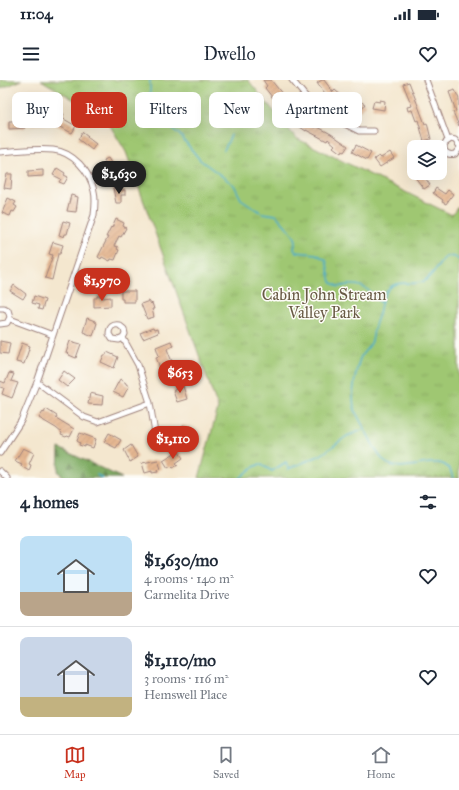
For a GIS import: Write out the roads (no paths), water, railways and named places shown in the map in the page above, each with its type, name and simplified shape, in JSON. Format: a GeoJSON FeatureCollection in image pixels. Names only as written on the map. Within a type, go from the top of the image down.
{"type":"FeatureCollection","features":[{"type":"Feature","properties":{"kind":"street"},"geometry":{"type":"LineString","coordinates":[[292,80],[312,104],[331,117],[359,131],[374,131]]}},
{"type":"Feature","properties":{"kind":"street"},"geometry":{"type":"LineString","coordinates":[[426,80],[448,140]]}},
{"type":"Feature","properties":{"kind":"street"},"geometry":{"type":"LineString","coordinates":[[448,140],[455,140],[459,145]]}},
{"type":"Feature","properties":{"kind":"street"},"geometry":{"type":"LineString","coordinates":[[448,140],[444,146],[444,150],[448,154],[455,154],[459,149]]}},
{"type":"Feature","properties":{"kind":"street"},"geometry":{"type":"LineString","coordinates":[[0,152],[54,150],[63,153],[75,160],[84,169],[91,180],[95,204],[94,216],[37,382],[21,421],[0,454]]}},
{"type":"Feature","properties":{"kind":"street"},"geometry":{"type":"LineString","coordinates":[[0,308],[8,310],[10,314],[10,319],[5,324],[0,324]]}},
{"type":"Feature","properties":{"kind":"street"},"geometry":{"type":"LineString","coordinates":[[10,319],[53,335]]}},
{"type":"Feature","properties":{"kind":"street"},"geometry":{"type":"LineString","coordinates":[[123,338],[138,365],[150,403],[156,439]]}},
{"type":"Feature","properties":{"kind":"street"},"geometry":{"type":"LineString","coordinates":[[37,382],[84,418],[98,422],[150,403]]}},
{"type":"Feature","properties":{"kind":"street"},"geometry":{"type":"LineString","coordinates":[[0,471],[7,478]]}},
{"type":"Feature","properties":{"kind":"waterway"},"geometry":{"type":"LineString","coordinates":[[150,80],[151,100],[155,108],[168,126],[179,134],[200,160],[234,185],[241,199],[262,213],[276,215],[294,235],[296,241],[294,248],[296,252],[316,254],[326,260],[331,282],[339,287],[346,285],[357,285],[367,289],[380,302]]}},
{"type":"Feature","properties":{"kind":"waterway"},"geometry":{"type":"LineString","coordinates":[[224,150],[231,135]]}},
{"type":"Feature","properties":{"kind":"waterway"},"geometry":{"type":"LineString","coordinates":[[453,478],[449,468],[443,464],[434,463],[404,467],[394,466],[385,462],[376,450],[358,417],[353,398],[354,383],[359,362],[361,356],[372,341],[381,303],[386,292],[390,287],[399,283],[419,283],[424,281],[430,276],[446,256],[455,257],[459,260]]}},
{"type":"Feature","properties":{"kind":"waterway"},"geometry":{"type":"LineString","coordinates":[[240,478],[252,468],[260,464],[272,471],[286,462],[288,469],[321,455],[347,436],[365,429]]}},
{"type":"Feature","properties":{"kind":"waterway"},"geometry":{"type":"LineString","coordinates":[[97,475],[102,478]]}},
{"type":"Feature","properties":{"kind":"park label","name":"Cabin John Stream Valley Park"},"geometry":{"type":"Point","coordinates":[324,303]}}]}
